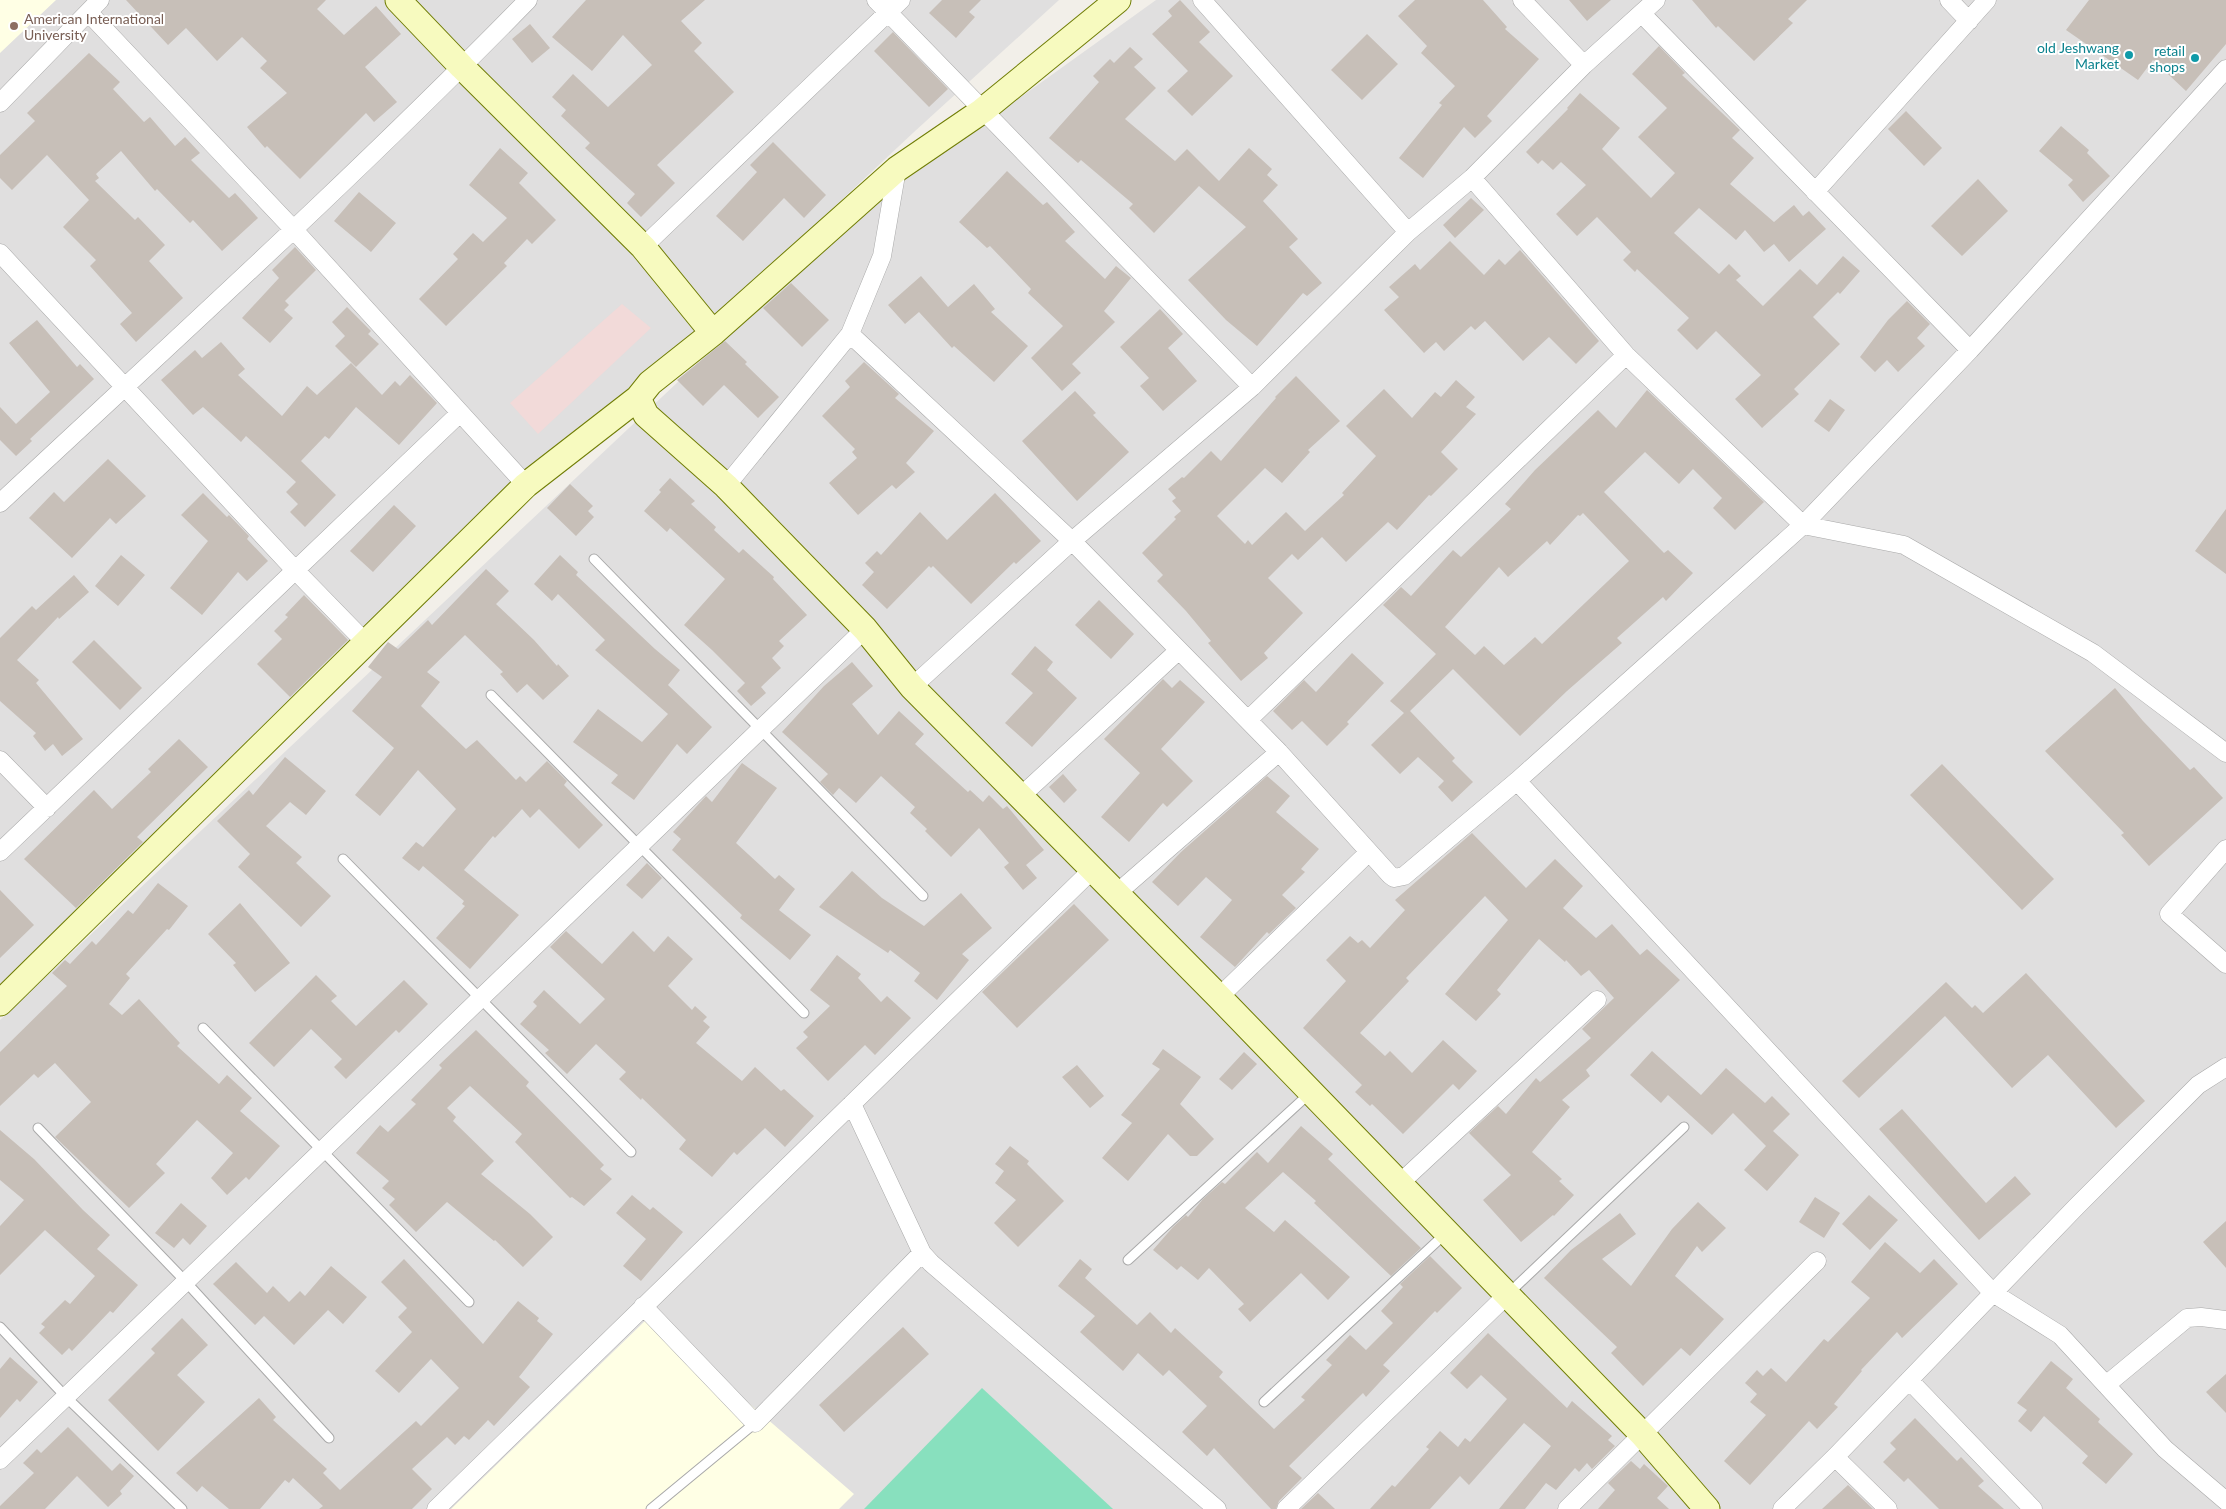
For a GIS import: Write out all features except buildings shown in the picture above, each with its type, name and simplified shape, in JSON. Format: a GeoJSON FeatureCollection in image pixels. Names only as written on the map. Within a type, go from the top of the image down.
{"type":"FeatureCollection","features":[{"type":"Feature","properties":{"kind":"street"},"geometry":{"type":"LineString","coordinates":[[398,0],[462,68],[643,247],[712,333]]}},
{"type":"Feature","properties":{"kind":"street"},"geometry":{"type":"LineString","coordinates":[[0,503],[294,230],[462,68],[528,0]]}},
{"type":"Feature","properties":{"kind":"street"},"geometry":{"type":"LineString","coordinates":[[643,247],[882,6],[901,0]]}},
{"type":"Feature","properties":{"kind":"street"},"geometry":{"type":"LineString","coordinates":[[0,1004],[367,644],[526,485],[638,398],[650,383],[712,333],[897,169],[982,111],[1118,0]]}},
{"type":"Feature","properties":{"kind":"street"},"geometry":{"type":"LineString","coordinates":[[1202,0],[1408,232]]}},
{"type":"Feature","properties":{"kind":"street"},"geometry":{"type":"LineString","coordinates":[[1522,0],[1584,65]]}},
{"type":"Feature","properties":{"kind":"street"},"geometry":{"type":"LineString","coordinates":[[912,687],[1072,541],[1252,387],[1408,232],[1472,178],[1584,65],[1656,0]]}},
{"type":"Feature","properties":{"kind":"street"},"geometry":{"type":"LineString","coordinates":[[1948,0],[1969,21]]}},
{"type":"Feature","properties":{"kind":"street"},"geometry":{"type":"LineString","coordinates":[[1815,192],[1987,0]]}},
{"type":"Feature","properties":{"kind":"street"},"geometry":{"type":"LineString","coordinates":[[882,6],[1252,387]]}},
{"type":"Feature","properties":{"kind":"street"},"geometry":{"type":"LineString","coordinates":[[0,102],[94,7],[526,485]]}},
{"type":"Feature","properties":{"kind":"street"},"geometry":{"type":"LineString","coordinates":[[1642,14],[1970,350]]}},
{"type":"Feature","properties":{"kind":"street"},"geometry":{"type":"LineString","coordinates":[[850,334],[1072,541],[1279,752],[1368,853],[1394,878],[1404,876],[1517,781],[1804,525],[1970,350],[2226,69]]}},
{"type":"Feature","properties":{"kind":"street"},"geometry":{"type":"LineString","coordinates":[[726,486],[850,334],[882,256],[897,169]]}},
{"type":"Feature","properties":{"kind":"street"},"geometry":{"type":"LineString","coordinates":[[1472,178],[1626,355],[1804,525],[1904,545],[2093,653],[2226,753]]}},
{"type":"Feature","properties":{"kind":"street"},"geometry":{"type":"LineString","coordinates":[[0,253],[295,570],[367,644]]}},
{"type":"Feature","properties":{"kind":"street"},"geometry":{"type":"LineString","coordinates":[[1248,720],[1626,355]]}},
{"type":"Feature","properties":{"kind":"street"},"geometry":{"type":"LineString","coordinates":[[638,398],[646,415],[726,486],[865,628],[912,687],[1507,1295],[1642,1435],[1707,1509]]}},
{"type":"Feature","properties":{"kind":"street"},"geometry":{"type":"LineString","coordinates":[[0,852],[460,413]]}},
{"type":"Feature","properties":{"kind":"street"},"geometry":{"type":"LineString","coordinates":[[0,1460],[865,628]]}},
{"type":"Feature","properties":{"kind":"street"},"geometry":{"type":"LineString","coordinates":[[1020,797],[1178,650]]}},
{"type":"Feature","properties":{"kind":"street"},"geometry":{"type":"LineString","coordinates":[[1116,894],[1279,752]]}},
{"type":"Feature","properties":{"kind":"street"},"geometry":{"type":"LineString","coordinates":[[0,760],[47,808]]}},
{"type":"Feature","properties":{"kind":"street"},"geometry":{"type":"LineString","coordinates":[[1517,781],[1992,1292],[2060,1335],[2165,1449],[2226,1501]]}},
{"type":"Feature","properties":{"kind":"street"},"geometry":{"type":"LineString","coordinates":[[2226,849],[2169,914],[2226,964]]}},
{"type":"Feature","properties":{"kind":"street"},"geometry":{"type":"LineString","coordinates":[[1218,998],[1368,853]]}},
{"type":"Feature","properties":{"kind":"street"},"geometry":{"type":"LineString","coordinates":[[436,1509],[1092,870]]}},
{"type":"Feature","properties":{"kind":"street"},"geometry":{"type":"LineString","coordinates":[[1399,1184],[1597,1000]]}},
{"type":"Feature","properties":{"kind":"street"},"geometry":{"type":"LineString","coordinates":[[1782,1509],[1910,1380],[1992,1292],[2198,1085],[2226,1067]]}},
{"type":"Feature","properties":{"kind":"street"},"geometry":{"type":"LineString","coordinates":[[852,1104],[922,1253],[931,1263],[1217,1509]]}},
{"type":"Feature","properties":{"kind":"street"},"geometry":{"type":"LineString","coordinates":[[643,1306],[754,1422],[922,1253]]}},
{"type":"Feature","properties":{"kind":"street"},"geometry":{"type":"LineString","coordinates":[[1567,1509],[1817,1261]]}},
{"type":"Feature","properties":{"kind":"street"},"geometry":{"type":"LineString","coordinates":[[1286,1509],[1507,1295]]}},
{"type":"Feature","properties":{"kind":"street"},"geometry":{"type":"LineString","coordinates":[[2106,1385],[2187,1318],[2201,1317],[2226,1320]]}},
{"type":"Feature","properties":{"kind":"street"},"geometry":{"type":"LineString","coordinates":[[1910,1380],[2033,1509]]}},
{"type":"Feature","properties":{"kind":"street"},"geometry":{"type":"LineString","coordinates":[[1835,1457],[1888,1509]]}},
{"type":"Feature","properties":{"kind":"lane"},"geometry":{"type":"LineString","coordinates":[[594,559],[923,896]]}},
{"type":"Feature","properties":{"kind":"lane"},"geometry":{"type":"LineString","coordinates":[[491,694],[804,1013]]}},
{"type":"Feature","properties":{"kind":"lane"},"geometry":{"type":"LineString","coordinates":[[343,859],[631,1152]]}},
{"type":"Feature","properties":{"kind":"lane"},"geometry":{"type":"LineString","coordinates":[[203,1028],[469,1302]]}},
{"type":"Feature","properties":{"kind":"lane"},"geometry":{"type":"LineString","coordinates":[[1128,1260],[1310,1093]]}},
{"type":"Feature","properties":{"kind":"lane"},"geometry":{"type":"LineString","coordinates":[[1507,1295],[1684,1127]]}},
{"type":"Feature","properties":{"kind":"lane"},"geometry":{"type":"LineString","coordinates":[[38,1128],[186,1282],[329,1438]]}},
{"type":"Feature","properties":{"kind":"lane"},"geometry":{"type":"LineString","coordinates":[[1264,1402],[1446,1233]]}},
{"type":"Feature","properties":{"kind":"lane"},"geometry":{"type":"LineString","coordinates":[[0,1327],[66,1397],[182,1509]]}},
{"type":"Feature","properties":{"kind":"lane"},"geometry":{"type":"LineString","coordinates":[[651,1509],[754,1422]]}},
{"type":"Feature","properties":{"kind":"shaded area"},"geometry":{"type":"Polygon","coordinates":[[[0,0],[1059,0],[914,132],[0,989],[0,0]]]}},
{"type":"Feature","properties":{"kind":"shaded area","name":"American International University"},"geometry":{"type":"Polygon","coordinates":[[[0,0],[56,0],[0,53],[0,0]]]}},
{"type":"Feature","properties":{"kind":"shaded area"},"geometry":{"type":"Polygon","coordinates":[[[1156,0],[2226,0],[2226,1509],[0,1509],[0,1020],[851,219],[1156,0]]]}},
{"type":"Feature","properties":{"kind":"shaded area"},"geometry":{"type":"Polygon","coordinates":[[[622,304],[651,328],[538,434],[510,403],[622,304]]]}},
{"type":"Feature","properties":{"kind":"shaded area"},"geometry":{"type":"Polygon","coordinates":[[[649,1317],[854,1494],[839,1509],[451,1509],[649,1317]]]}},
{"type":"Feature","properties":{"kind":"green space"},"geometry":{"type":"Polygon","coordinates":[[[982,1388],[1113,1509],[864,1509],[982,1388]]]}},
{"type":"Feature","properties":{"kind":"place","name":"American International University"},"geometry":{"type":"Point","coordinates":[14,26]}},
{"type":"Feature","properties":{"kind":"place","name":"old Jeshwang Market"},"geometry":{"type":"Point","coordinates":[2129,55]}},
{"type":"Feature","properties":{"kind":"place","name":"retail shops"},"geometry":{"type":"Point","coordinates":[2195,58]}}]}
